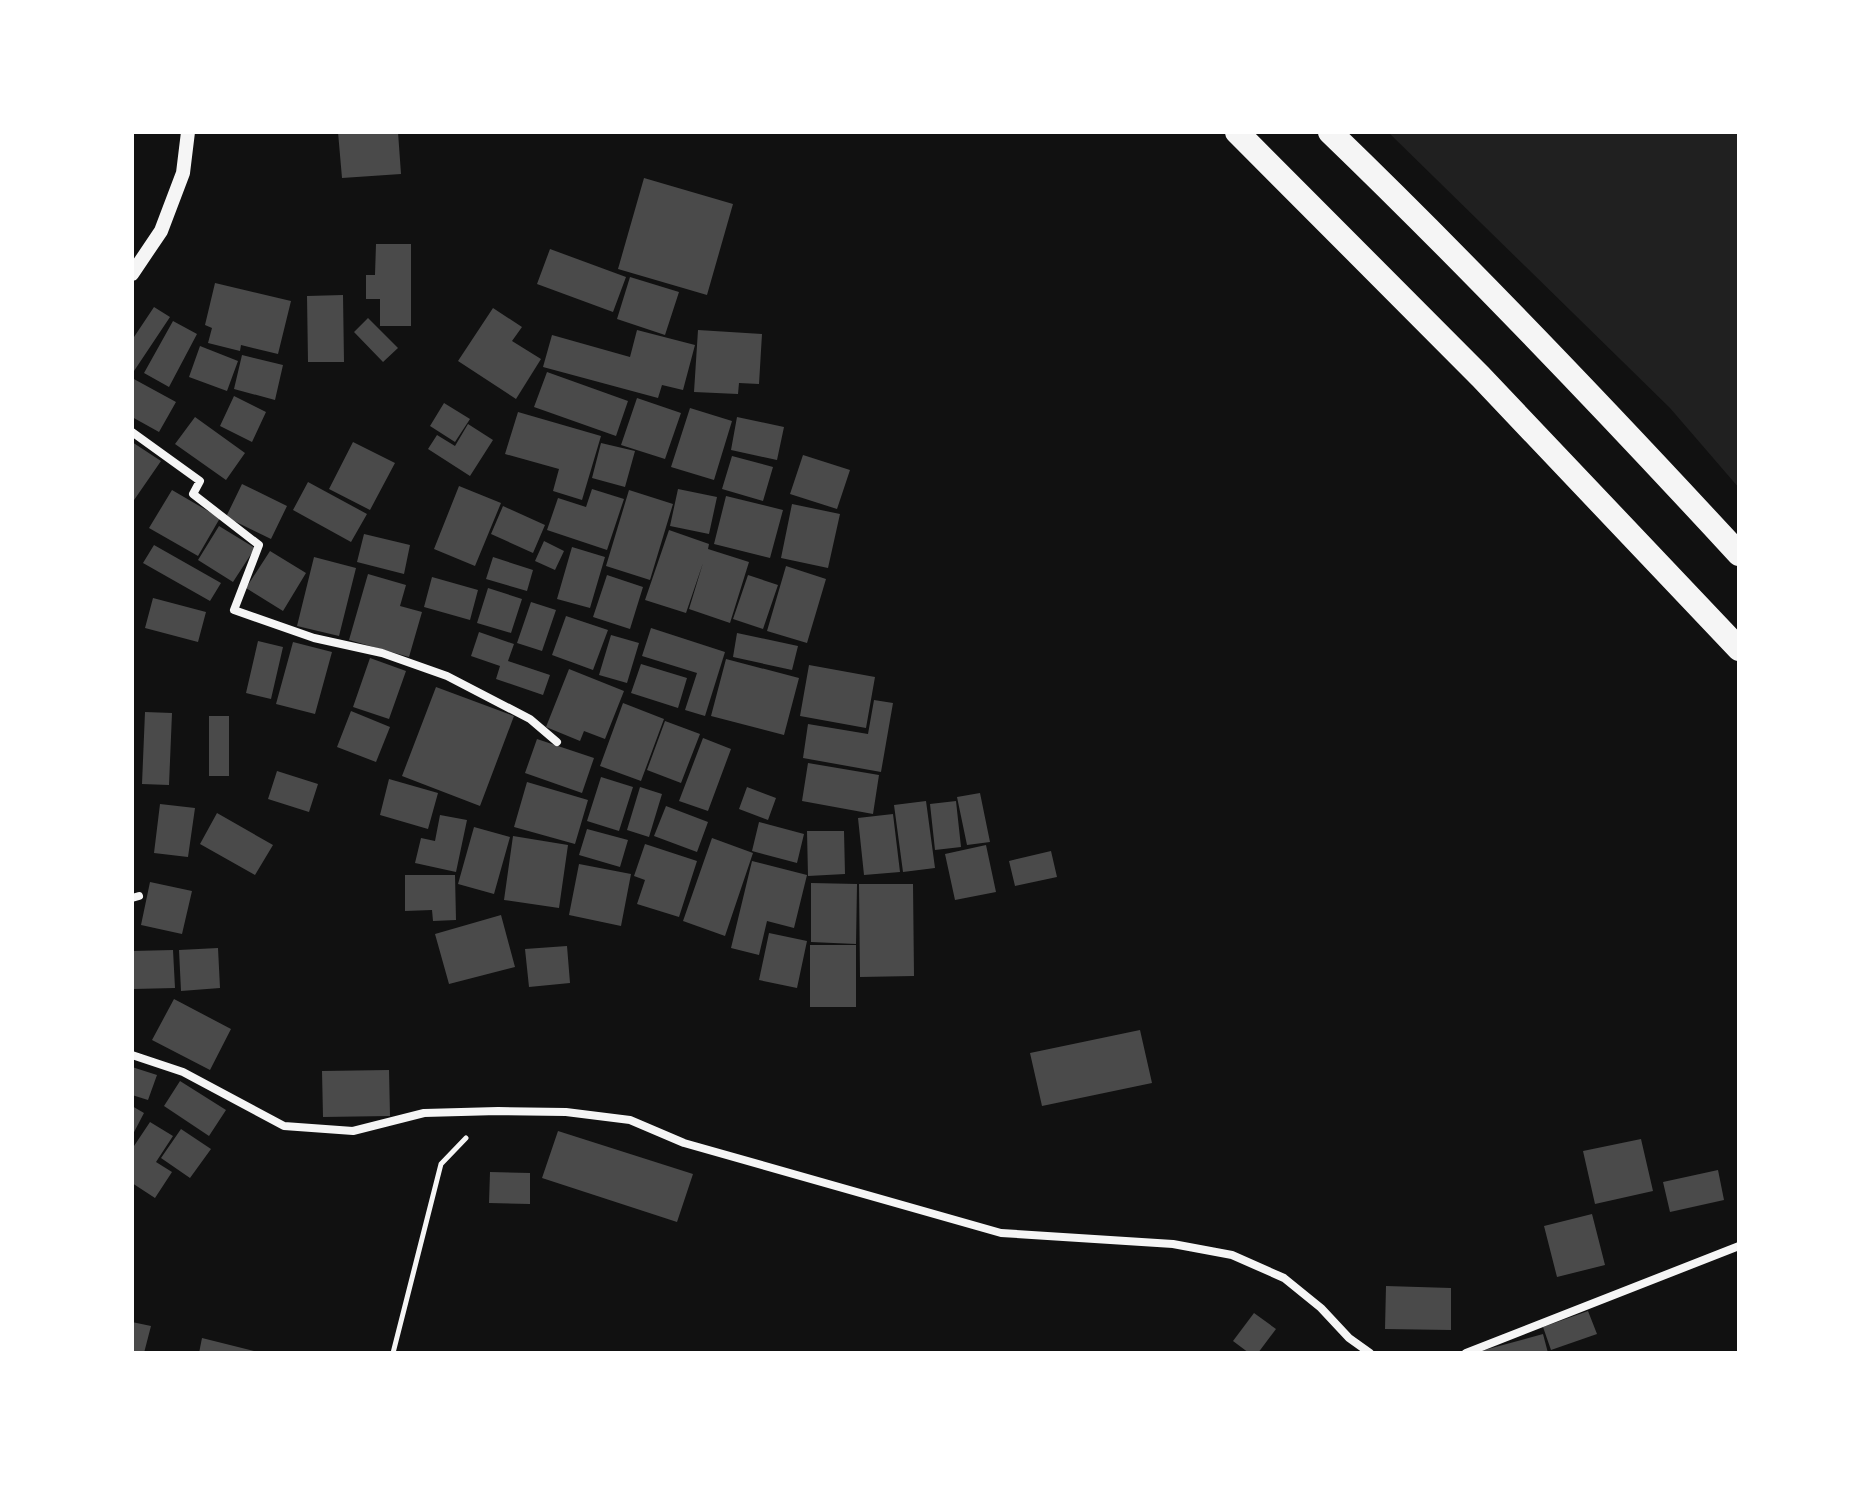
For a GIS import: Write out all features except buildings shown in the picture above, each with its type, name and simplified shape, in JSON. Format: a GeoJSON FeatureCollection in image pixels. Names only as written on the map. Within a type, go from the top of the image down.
{"type":"FeatureCollection","features":[{"type":"Feature","properties":{"kind":"highway"},"geometry":{"type":"LineString","coordinates":[[1237,132],[1481,377],[1739,649]]}},
{"type":"Feature","properties":{"kind":"highway"},"geometry":{"type":"LineString","coordinates":[[1330,132],[1413,211],[1582,385],[1739,554]]}},
{"type":"Feature","properties":{"kind":"street"},"geometry":{"type":"LineString","coordinates":[[132,274],[161,231],[178,188],[188,132]]}},
{"type":"Feature","properties":{"kind":"street"},"geometry":{"type":"LineString","coordinates":[[132,432],[200,481],[193,494],[259,545],[234,610],[314,638],[382,653],[447,676],[530,719],[557,742]]}},
{"type":"Feature","properties":{"kind":"street"},"geometry":{"type":"LineString","coordinates":[[132,1055],[183,1072],[284,1126],[353,1131],[424,1113],[498,1111],[566,1112],[630,1120],[684,1143],[1001,1233],[1173,1244],[1232,1255],[1284,1278],[1321,1308],[1349,1338],[1370,1353]]}},
{"type":"Feature","properties":{"kind":"street"},"geometry":{"type":"LineString","coordinates":[[1466,1353],[1739,1246]]}},
{"type":"Feature","properties":{"kind":"path"},"geometry":{"type":"LineString","coordinates":[[393,1353],[441,1164],[459,1142],[498,1111]]}},
{"type":"Feature","properties":{"kind":"shaded area"},"geometry":{"type":"Polygon","coordinates":[[[1388,132],[1739,132],[1739,488],[1670,408],[1388,132]]]}}]}
